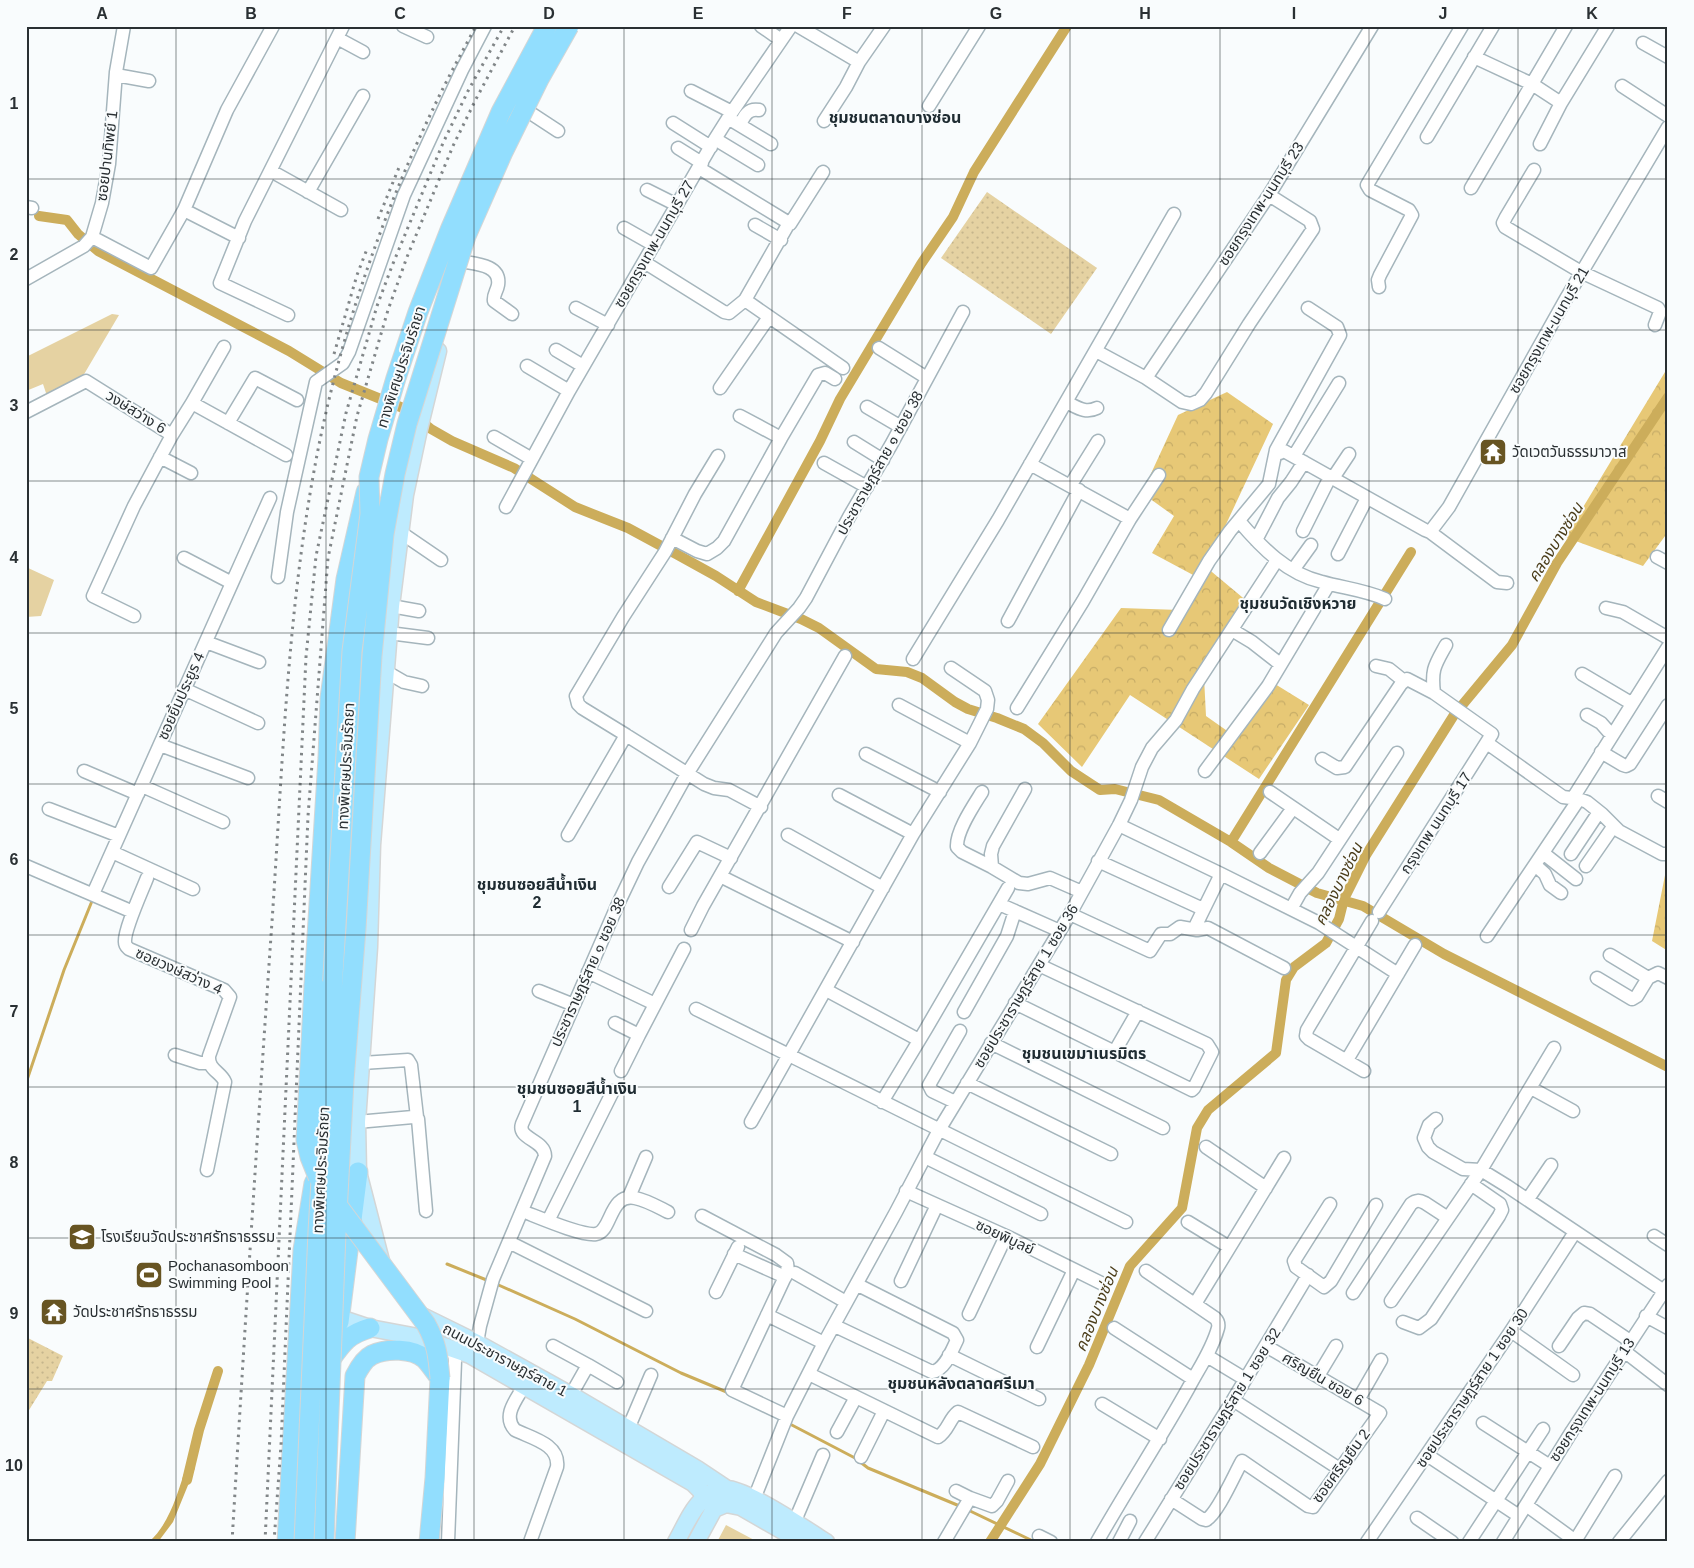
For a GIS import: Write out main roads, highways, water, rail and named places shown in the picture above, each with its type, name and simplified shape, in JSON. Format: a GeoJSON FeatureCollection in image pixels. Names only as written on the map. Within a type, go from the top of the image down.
{"type":"FeatureCollection","features":[{"type":"Feature","properties":{"kind":"highway","name":"ทางพิเศษประจิมรัถยา"},"geometry":{"type":"LineString","coordinates":[[304,1542],[318,1232],[352,661],[370,514],[369,477],[396,378],[418,312],[450,230],[501,112],[548,26]]}},
{"type":"Feature","properties":{"kind":"highway","name":"ทางพิเศษประจิมรัถยา"},"geometry":{"type":"LineString","coordinates":[[324,1542],[344,1081],[356,929],[372,656],[384,534],[395,474],[407,424],[466,236],[519,119],[569,26]]}},
{"type":"Feature","properties":{"kind":"highway"},"geometry":{"type":"LineString","coordinates":[[369,477],[346,579],[330,698],[306,1140],[318,1178],[426,1324],[438,1352],[440,1378],[435,1478],[429,1542]]}},
{"type":"Feature","properties":{"kind":"highway"},"geometry":{"type":"LineString","coordinates":[[287,1542],[303,1250],[340,1029]]}},
{"type":"Feature","properties":{"kind":"highway"},"geometry":{"type":"LineString","coordinates":[[314,1542],[318,1438],[340,1318],[358,1172]]}},
{"type":"Feature","properties":{"kind":"highway"},"geometry":{"type":"LineString","coordinates":[[331,1359],[344,1341],[356,1332],[370,1328]]}},
{"type":"Feature","properties":{"kind":"highway"},"geometry":{"type":"LineString","coordinates":[[346,1542],[355,1376],[361,1364],[372,1355],[390,1350],[408,1352],[424,1358],[440,1378]]}},
{"type":"Feature","properties":{"kind":"main road"},"geometry":{"type":"LineString","coordinates":[[340,1318],[331,1306],[327,1294],[325,1264],[340,1029],[356,650],[365,529],[373,485],[404,380],[455,233],[490,150],[528,74],[555,26]]}},
{"type":"Feature","properties":{"kind":"main road","name":"ถนนประชาราษฎร์สาย 1"},"geometry":{"type":"LineString","coordinates":[[576,26],[529,112],[474,238],[452,295],[405,495],[391,606],[372,845],[369,947],[357,1122],[358,1172],[386,1278],[392,1289],[403,1301],[422,1316],[477,1343],[628,1429],[653,1452],[694,1483],[701,1491],[703,1498]]}},
{"type":"Feature","properties":{"kind":"main road","name":"ถนนประชาราษฎร์สาย 1"},"geometry":{"type":"LineString","coordinates":[[340,1318],[370,1328],[418,1337],[470,1355],[524,1386],[653,1452],[697,1469],[727,1489],[744,1493],[826,1542]]}},
{"type":"Feature","properties":{"kind":"main road"},"geometry":{"type":"LineString","coordinates":[[676,1542],[692,1512],[703,1498],[717,1490],[727,1489]]}},
{"type":"Feature","properties":{"kind":"main road"},"geometry":{"type":"LineString","coordinates":[[696,1542],[714,1509],[726,1504],[741,1508],[802,1542]]}},
{"type":"Feature","properties":{"kind":"waterway"},"geometry":{"type":"LineString","coordinates":[[738,591],[820,441],[840,399],[921,264],[953,217],[974,172],[1067,26]]}},
{"type":"Feature","properties":{"kind":"waterway"},"geometry":{"type":"LineString","coordinates":[[39,216],[67,220],[78,234],[98,251],[289,351],[341,383],[408,410],[431,429],[452,441],[514,468],[575,507],[628,528],[716,576],[756,602],[819,628],[876,669],[907,672],[922,678],[968,709],[1024,729],[1043,743],[1071,771],[1100,790],[1115,789],[1159,800],[1231,842],[1269,868],[1317,893],[1363,906],[1444,954],[1668,1067]]}},
{"type":"Feature","properties":{"kind":"waterway","name":"คลองบางซ่อน"},"geometry":{"type":"LineString","coordinates":[[990,1542],[1040,1464],[1089,1365],[1130,1266],[1182,1208],[1197,1128],[1208,1110],[1276,1053],[1286,980],[1294,967],[1326,943],[1339,919],[1344,899],[1366,855],[1454,715],[1512,645],[1557,563],[1668,397]]}},
{"type":"Feature","properties":{"kind":"waterway"},"geometry":{"type":"LineString","coordinates":[[1231,842],[1411,552]]}},
{"type":"Feature","properties":{"kind":"waterway"},"geometry":{"type":"LineString","coordinates":[[26,1083],[64,970],[92,901]]}},
{"type":"Feature","properties":{"kind":"waterway"},"geometry":{"type":"LineString","coordinates":[[447,1264],[489,1281]]}},
{"type":"Feature","properties":{"kind":"waterway"},"geometry":{"type":"LineString","coordinates":[[494,1283],[575,1319],[681,1373],[729,1393]]}},
{"type":"Feature","properties":{"kind":"waterway"},"geometry":{"type":"LineString","coordinates":[[187,1480],[199,1430],[218,1371]]}},
{"type":"Feature","properties":{"kind":"waterway"},"geometry":{"type":"LineString","coordinates":[[788,1423],[855,1458],[868,1468],[962,1507]]}},
{"type":"Feature","properties":{"kind":"waterway","name":"คลองบางซ่อน"},"geometry":{"type":"LineString","coordinates":[[968,1510],[1035,1542]]}},
{"type":"Feature","properties":{"kind":"railway"},"geometry":{"type":"LineString","coordinates":[[232,1542],[286,703],[297,586],[314,471],[334,378],[377,240],[413,152],[443,88],[476,26]]}},
{"type":"Feature","properties":{"kind":"railway"},"geometry":{"type":"LineString","coordinates":[[265,1542],[306,657],[316,556],[346,413],[377,306],[443,143],[468,91],[504,26]]}},
{"type":"Feature","properties":{"kind":"railway"},"geometry":{"type":"LineString","coordinates":[[274,1542],[281,1445],[308,816],[328,558],[357,416],[388,310],[407,257],[453,146],[515,26]]}},
{"type":"Feature","properties":{"kind":"railway"},"geometry":{"type":"LineString","coordinates":[[378,219],[400,165]]}},
{"type":"Feature","properties":{"kind":"railway"},"geometry":{"type":"LineString","coordinates":[[334,354],[357,275],[367,249]]}},
{"type":"Feature","properties":{"kind":"place","name":"วัดเวตวันธรรมาวาส"},"geometry":{"type":"Point","coordinates":[1493,452]}},
{"type":"Feature","properties":{"kind":"place","name":"โรงเรียนวัดประชาศรัทธาธรรม"},"geometry":{"type":"Point","coordinates":[82,1237]}},
{"type":"Feature","properties":{"kind":"place","name":"Pochanasomboon Swimming Pool"},"geometry":{"type":"Point","coordinates":[149,1275]}},
{"type":"Feature","properties":{"kind":"place","name":"วัดประชาศรัทธาธรรม"},"geometry":{"type":"Point","coordinates":[54,1312]}},
{"type":"Feature","properties":{"kind":"district","name":"ชุมชนตลาดบางซ่อน"},"geometry":{"type":"Point","coordinates":[895,117]}},
{"type":"Feature","properties":{"kind":"district","name":"ชุมชนวัดเชิงหวาย"},"geometry":{"type":"Point","coordinates":[1298,603]}},
{"type":"Feature","properties":{"kind":"district","name":"ชุมชนซอยสีน้ำเงิน 2"},"geometry":{"type":"Point","coordinates":[537,893]}},
{"type":"Feature","properties":{"kind":"district","name":"ชุมชนเขมาเนรมิตร"},"geometry":{"type":"Point","coordinates":[1084,1053]}},
{"type":"Feature","properties":{"kind":"district","name":"ชุมชนซอยสีน้ำเงิน 1"},"geometry":{"type":"Point","coordinates":[577,1097]}},
{"type":"Feature","properties":{"kind":"district","name":"ชุมชนหลังตลาดศรีเมา"},"geometry":{"type":"Point","coordinates":[961,1383]}}]}
